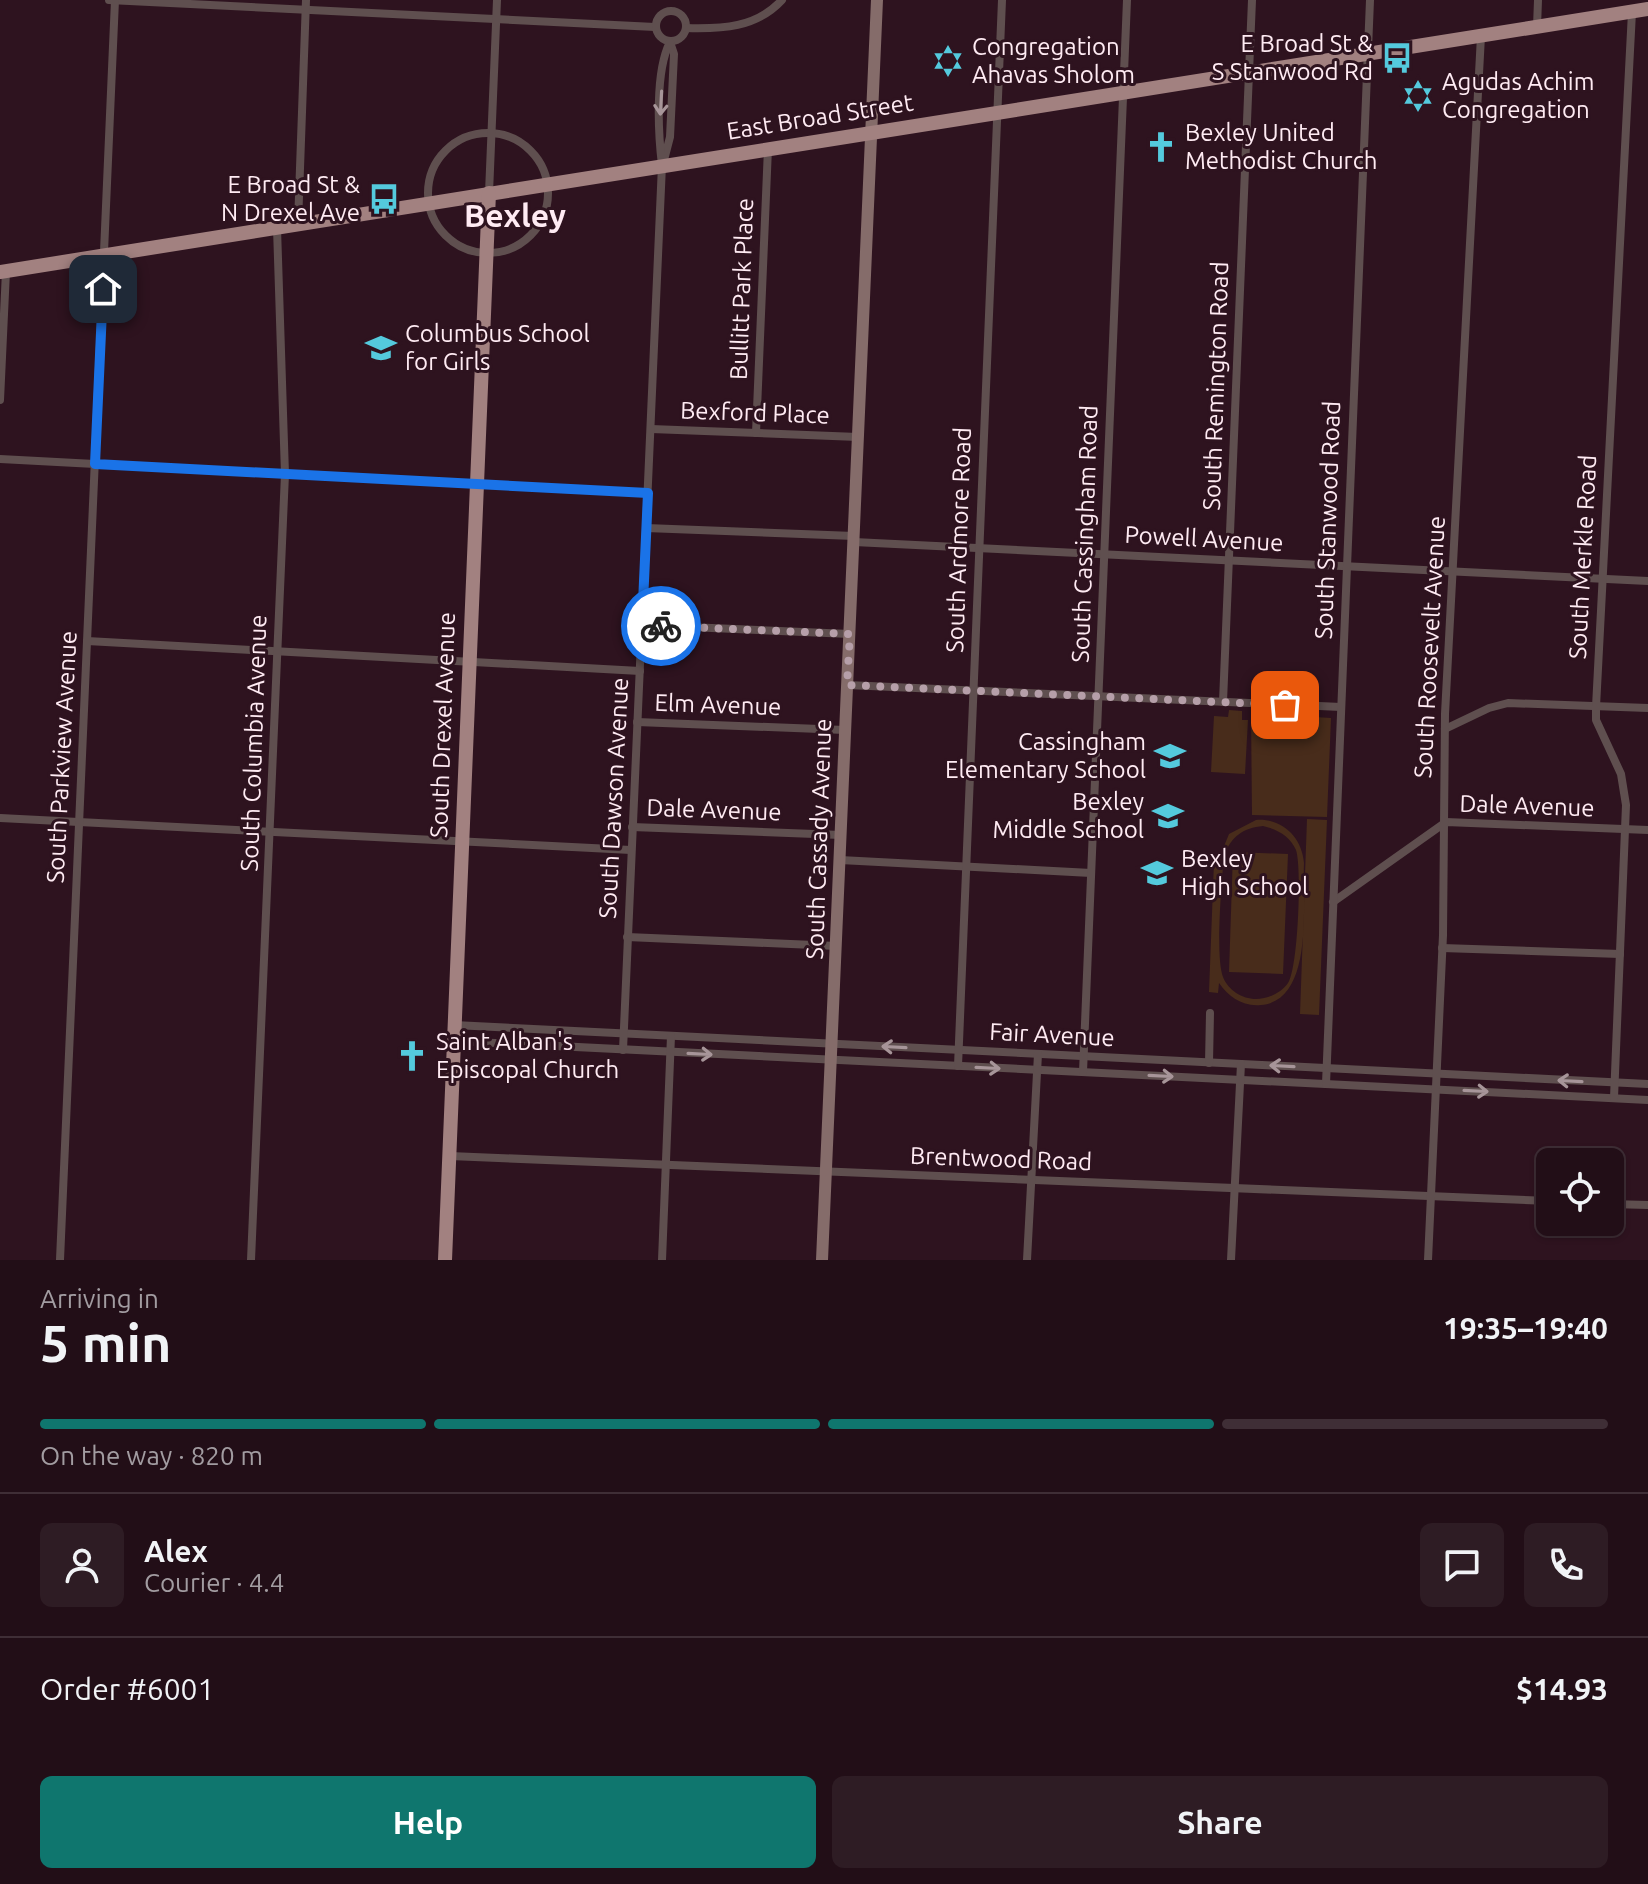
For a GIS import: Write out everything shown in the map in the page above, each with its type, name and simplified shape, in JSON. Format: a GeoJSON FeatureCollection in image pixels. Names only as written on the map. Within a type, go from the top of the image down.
{"type":"FeatureCollection","features":[{"type":"Feature","properties":{"kind":"main road","name":"East Broad Street"},"geometry":{"type":"LineString","coordinates":[[3,272],[768,147],[1648,9]]}},
{"type":"Feature","properties":{"kind":"main road","name":"South Drexel Avenue"},"geometry":{"type":"LineString","coordinates":[[445,1260],[489,193]]}},
{"type":"Feature","properties":{"kind":"street"},"geometry":{"type":"LineString","coordinates":[[113,0],[306,4],[655,27]]}},
{"type":"Feature","properties":{"kind":"street","name":"South Parkview Avenue"},"geometry":{"type":"LineString","coordinates":[[60,1260],[113,0]]}},
{"type":"Feature","properties":{"kind":"street"},"geometry":{"type":"LineString","coordinates":[[489,193],[497,0]]}},
{"type":"Feature","properties":{"kind":"street"},"geometry":{"type":"LineString","coordinates":[[670,11],[671,0]]}},
{"type":"Feature","properties":{"kind":"street"},"geometry":{"type":"LineString","coordinates":[[686,28],[739,26],[767,13],[782,0]]}},
{"type":"Feature","properties":{"kind":"street","name":"South Cassady Avenue"},"geometry":{"type":"LineString","coordinates":[[822,1260],[877,0]]}},
{"type":"Feature","properties":{"kind":"street","name":"South Ardmore Road"},"geometry":{"type":"LineString","coordinates":[[958,1066],[1002,0]]}},
{"type":"Feature","properties":{"kind":"street","name":"South Cassingham Road"},"geometry":{"type":"LineString","coordinates":[[1083,1072],[1127,0]]}},
{"type":"Feature","properties":{"kind":"street","name":"South Remington Road"},"geometry":{"type":"LineString","coordinates":[[1223,702],[1252,0]]}},
{"type":"Feature","properties":{"kind":"street","name":"South Stanwood Road"},"geometry":{"type":"LineString","coordinates":[[1326,1084],[1370,0]]}},
{"type":"Feature","properties":{"kind":"street"},"geometry":{"type":"LineString","coordinates":[[1537,27],[1538,0]]}},
{"type":"Feature","properties":{"kind":"street"},"geometry":{"type":"LineString","coordinates":[[298,224],[306,4]]}},
{"type":"Feature","properties":{"kind":"street"},"geometry":{"type":"LineString","coordinates":[[670,11],[680,14],[686,28],[681,38],[670,42],[659,36],[655,27],[661,14],[670,11]]}},
{"type":"Feature","properties":{"kind":"street","name":"South Merkle Road"},"geometry":{"type":"LineString","coordinates":[[1614,1098],[1626,829],[1621,774],[1596,720],[1596,707],[1632,12]]}},
{"type":"Feature","properties":{"kind":"street","name":"South Roosevelt Avenue"},"geometry":{"type":"LineString","coordinates":[[1428,1260],[1438,1074],[1445,729],[1481,36]]}},
{"type":"Feature","properties":{"kind":"street","name":"South Dawson Avenue"},"geometry":{"type":"LineString","coordinates":[[623,1050],[662,165],[670,137],[674,54],[670,42]]}},
{"type":"Feature","properties":{"kind":"street"},"geometry":{"type":"LineString","coordinates":[[491,134],[513,139],[527,149],[540,164],[547,184],[546,208],[528,238],[510,248],[486,253],[466,249],[448,238],[435,222],[429,202],[430,176],[443,153],[465,138],[491,134]]}},
{"type":"Feature","properties":{"kind":"street","name":"Bullitt Park Place"},"geometry":{"type":"LineString","coordinates":[[756,433],[768,147]]}},
{"type":"Feature","properties":{"kind":"street","name":"South Columbia Avenue"},"geometry":{"type":"LineString","coordinates":[[251,1260],[285,474],[277,228]]}},
{"type":"Feature","properties":{"kind":"street"},"geometry":{"type":"LineString","coordinates":[[0,400],[3,272]]}},
{"type":"Feature","properties":{"kind":"street","name":"Bexford Place"},"geometry":{"type":"LineString","coordinates":[[651,429],[858,437]]}},
{"type":"Feature","properties":{"kind":"street"},"geometry":{"type":"LineString","coordinates":[[0,459],[648,493]]}},
{"type":"Feature","properties":{"kind":"street","name":"Powell Avenue"},"geometry":{"type":"LineString","coordinates":[[646,528],[1648,581]]}},
{"type":"Feature","properties":{"kind":"street"},"geometry":{"type":"LineString","coordinates":[[642,625],[850,634]]}},
{"type":"Feature","properties":{"kind":"street","name":"Elm Avenue"},"geometry":{"type":"LineString","coordinates":[[87,641],[640,671]]}},
{"type":"Feature","properties":{"kind":"street"},"geometry":{"type":"LineString","coordinates":[[847,685],[1341,707]]}},
{"type":"Feature","properties":{"kind":"street"},"geometry":{"type":"LineString","coordinates":[[1445,729],[1489,708],[1508,703],[1648,708]]}},
{"type":"Feature","properties":{"kind":"street","name":"Elm Avenue"},"geometry":{"type":"LineString","coordinates":[[637,722],[845,730]]}},
{"type":"Feature","properties":{"kind":"street","name":"Dale Avenue"},"geometry":{"type":"LineString","coordinates":[[0,818],[631,850]]}},
{"type":"Feature","properties":{"kind":"street","name":"Dale Avenue"},"geometry":{"type":"LineString","coordinates":[[1333,902],[1442,824],[1648,830]]}},
{"type":"Feature","properties":{"kind":"street","name":"Dale Avenue"},"geometry":{"type":"LineString","coordinates":[[632,827],[841,835]]}},
{"type":"Feature","properties":{"kind":"street"},"geometry":{"type":"LineString","coordinates":[[840,860],[1091,873]]}},
{"type":"Feature","properties":{"kind":"street"},"geometry":{"type":"LineString","coordinates":[[627,937],[837,946]]}},
{"type":"Feature","properties":{"kind":"street"},"geometry":{"type":"LineString","coordinates":[[1442,948],[1620,954]]}},
{"type":"Feature","properties":{"kind":"street"},"geometry":{"type":"LineString","coordinates":[[1209,1063],[1210,1013]]}},
{"type":"Feature","properties":{"kind":"street","name":"Fair Avenue"},"geometry":{"type":"LineString","coordinates":[[454,1025],[1648,1084]]}},
{"type":"Feature","properties":{"kind":"street"},"geometry":{"type":"LineString","coordinates":[[662,1260],[671,1036]]}},
{"type":"Feature","properties":{"kind":"street","name":"Fair Avenue"},"geometry":{"type":"LineString","coordinates":[[455,1041],[1648,1100]]}},
{"type":"Feature","properties":{"kind":"street"},"geometry":{"type":"LineString","coordinates":[[1027,1260],[1038,1054]]}},
{"type":"Feature","properties":{"kind":"street"},"geometry":{"type":"LineString","coordinates":[[1231,1260],[1241,1064]]}},
{"type":"Feature","properties":{"kind":"street","name":"Brentwood Road"},"geometry":{"type":"LineString","coordinates":[[450,1156],[1536,1200]]}},
{"type":"Feature","properties":{"kind":"street"},"geometry":{"type":"LineString","coordinates":[[1624,1204],[1648,1205]]}},
{"type":"Feature","properties":{"kind":"shaded area"},"geometry":{"type":"Polygon","coordinates":[[[1229,710],[1242,711],[1242,720],[1248,720],[1245,774],[1211,772],[1214,716],[1228,717],[1229,710]]]}},
{"type":"Feature","properties":{"kind":"shaded area"},"geometry":{"type":"Polygon","coordinates":[[[1251,713],[1331,718],[1327,817],[1252,815],[1251,713]]]}},
{"type":"Feature","properties":{"kind":"shaded area"},"geometry":{"type":"Polygon","coordinates":[[[1307,819],[1327,820],[1319,1015],[1300,1014],[1307,819]]]}},
{"type":"Feature","properties":{"kind":"shaded area"},"geometry":{"type":"Polygon","coordinates":[[[1256,820],[1274,822],[1295,837],[1304,863],[1304,924],[1298,968],[1290,986],[1278,999],[1261,1005],[1237,1000],[1219,983],[1218,993],[1209,992],[1214,861],[1218,861],[1229,834],[1256,820]],[[1263,826],[1239,834],[1224,855],[1221,967],[1228,986],[1251,999],[1270,997],[1288,983],[1297,939],[1299,876],[1296,850],[1287,837],[1263,826]]]}},
{"type":"Feature","properties":{"kind":"shaded area"},"geometry":{"type":"Polygon","coordinates":[[[1233,852],[1288,854],[1283,974],[1229,972],[1233,852]]]}},
{"type":"Feature","properties":{"kind":"way so far"},"geometry":{"type":"LineString","coordinates":[[661,626],[850,634],[847,685],[1285,705]]}},
{"type":"Feature","properties":{"kind":"place","name":"E Broad St & S Stanwood Rd"},"geometry":{"type":"Point","coordinates":[1397,58]}},
{"type":"Feature","properties":{"kind":"place","name":"Congregation Ahavas Sholom"},"geometry":{"type":"Point","coordinates":[948,61]}},
{"type":"Feature","properties":{"kind":"place","name":"Agudas Achim Congregation"},"geometry":{"type":"Point","coordinates":[1418,96]}},
{"type":"Feature","properties":{"kind":"place","name":"Bexley United Methodist Church"},"geometry":{"type":"Point","coordinates":[1161,147]}},
{"type":"Feature","properties":{"kind":"place","name":"E Broad St & N Drexel Ave"},"geometry":{"type":"Point","coordinates":[384,199]}},
{"type":"Feature","properties":{"kind":"place","name":"Columbus School for Girls"},"geometry":{"type":"Point","coordinates":[381,348]}},
{"type":"Feature","properties":{"kind":"place","name":"Cassingham Elementary School"},"geometry":{"type":"Point","coordinates":[1170,756]}},
{"type":"Feature","properties":{"kind":"place","name":"Bexley Middle School"},"geometry":{"type":"Point","coordinates":[1168,816]}},
{"type":"Feature","properties":{"kind":"place","name":"Bexley High School"},"geometry":{"type":"Point","coordinates":[1157,873]}},
{"type":"Feature","properties":{"kind":"place","name":"Saint Alban's Episcopal Church"},"geometry":{"type":"Point","coordinates":[412,1056]}},
{"type":"Feature","properties":{"kind":"district","name":"Bexley"},"geometry":{"type":"Point","coordinates":[515,216]}},
{"type":"Feature","properties":{"kind":"route"},"geometry":{"type":"LineString","coordinates":[[103,289],[95,464],[648,493],[642,625],[661,626]]}}]}
